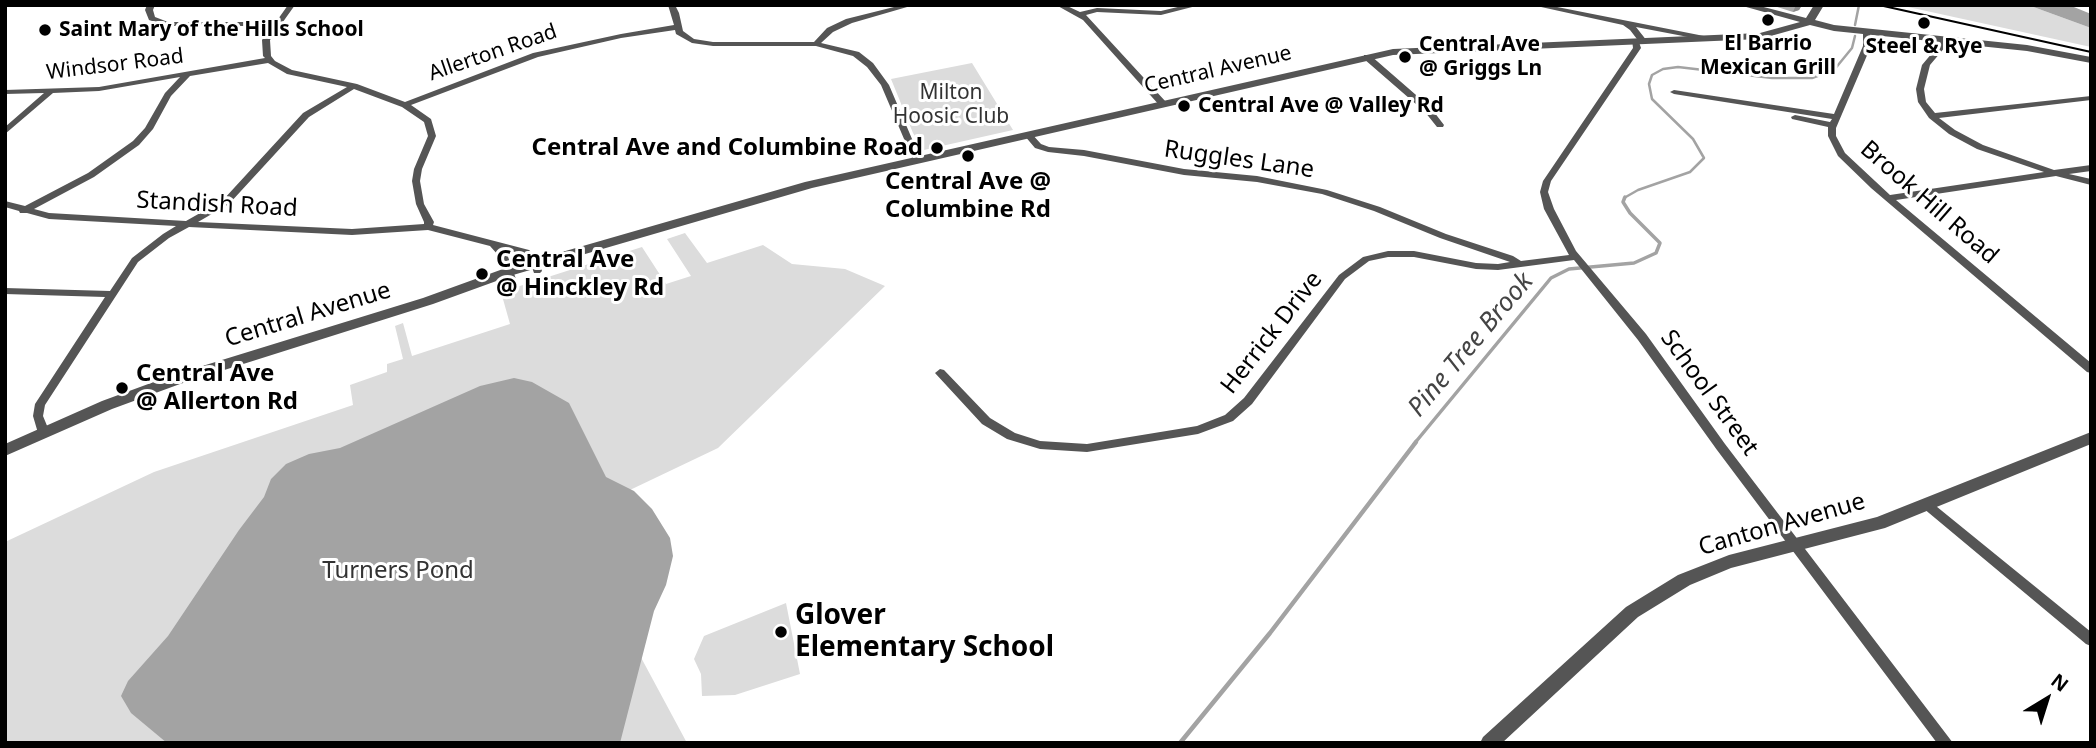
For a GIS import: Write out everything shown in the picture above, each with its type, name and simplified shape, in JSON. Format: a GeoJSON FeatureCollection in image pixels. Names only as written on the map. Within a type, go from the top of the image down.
{"type":"FeatureCollection","features":[{"type":"Feature","properties":{"kind":"street"},"geometry":{"type":"LineString","coordinates":[[151,5],[149,10],[152,18],[167,24],[276,24]]}},
{"type":"Feature","properties":{"kind":"street"},"geometry":{"type":"LineString","coordinates":[[292,5],[266,40],[269,60],[296,74],[354,86],[405,106],[425,118],[432,128],[432,136],[418,169],[416,181],[418,197],[429,222],[428,227]]}},
{"type":"Feature","properties":{"kind":"street"},"geometry":{"type":"LineString","coordinates":[[671,5],[677,27],[684,37],[702,43],[816,44],[851,52],[870,65],[888,90],[917,160]]}},
{"type":"Feature","properties":{"kind":"street"},"geometry":{"type":"LineString","coordinates":[[816,44],[825,33],[841,24],[911,5]]}},
{"type":"Feature","properties":{"kind":"street"},"geometry":{"type":"LineString","coordinates":[[1062,6],[1082,10],[1161,13],[1197,5]]}},
{"type":"Feature","properties":{"kind":"street"},"geometry":{"type":"LineString","coordinates":[[1535,5],[1705,39]]}},
{"type":"Feature","properties":{"kind":"street"},"geometry":{"type":"LineString","coordinates":[[1744,5],[1808,22],[1866,32],[2027,48],[2091,60]]}},
{"type":"Feature","properties":{"kind":"street"},"geometry":{"type":"LineString","coordinates":[[1808,22],[1819,5]]}},
{"type":"Feature","properties":{"kind":"street"},"geometry":{"type":"LineString","coordinates":[[1082,10],[1163,104]]}},
{"type":"Feature","properties":{"kind":"street"},"geometry":{"type":"LineString","coordinates":[[1621,22],[1633,28],[1639,41]]}},
{"type":"Feature","properties":{"kind":"street","name":"Central Avenue"},"geometry":{"type":"LineString","coordinates":[[5,450],[162,385],[782,192],[1367,57],[1423,49],[1766,36],[1797,28],[1808,22]]}},
{"type":"Feature","properties":{"kind":"street","name":"Allerton Road"},"geometry":{"type":"LineString","coordinates":[[405,106],[536,55],[677,27]]}},
{"type":"Feature","properties":{"kind":"street"},"geometry":{"type":"LineString","coordinates":[[1674,92],[1716,98],[1720,104],[1732,108],[1834,121],[1867,46],[1866,32]]}},
{"type":"Feature","properties":{"kind":"street"},"geometry":{"type":"LineString","coordinates":[[1940,39],[1942,46],[1926,65],[1920,84],[1922,103],[1932,116],[1973,144],[2051,172],[2091,182]]}},
{"type":"Feature","properties":{"kind":"street","name":"School Street"},"geometry":{"type":"LineString","coordinates":[[1639,41],[1637,48],[1545,186],[1549,209],[1578,259],[1642,337],[1721,447],[1946,743]]}},
{"type":"Feature","properties":{"kind":"street"},"geometry":{"type":"LineString","coordinates":[[1621,42],[1630,57]]}},
{"type":"Feature","properties":{"kind":"street"},"geometry":{"type":"LineString","coordinates":[[1367,57],[1428,110],[1440,125]]}},
{"type":"Feature","properties":{"kind":"street","name":"Windsor Road"},"geometry":{"type":"LineString","coordinates":[[5,92],[99,89],[269,60]]}},
{"type":"Feature","properties":{"kind":"street"},"geometry":{"type":"LineString","coordinates":[[23,211],[99,171],[136,143],[149,129],[168,95],[187,75]]}},
{"type":"Feature","properties":{"kind":"street"},"geometry":{"type":"LineString","coordinates":[[44,433],[37,413],[40,404],[141,254],[233,196],[306,115],[354,86]]}},
{"type":"Feature","properties":{"kind":"street"},"geometry":{"type":"LineString","coordinates":[[5,132],[50,92]]}},
{"type":"Feature","properties":{"kind":"street"},"geometry":{"type":"LineString","coordinates":[[1932,116],[2091,98]]}},
{"type":"Feature","properties":{"kind":"street","name":"Brook Hill Road"},"geometry":{"type":"LineString","coordinates":[[1834,121],[1832,136],[1841,153],[1888,198],[2091,369]]}},
{"type":"Feature","properties":{"kind":"street","name":"Ruggles Lane"},"geometry":{"type":"LineString","coordinates":[[1028,135],[1038,146],[1048,149],[1077,151],[1184,173],[1257,179],[1324,192],[1510,258],[1521,265]]}},
{"type":"Feature","properties":{"kind":"street"},"geometry":{"type":"LineString","coordinates":[[1888,198],[2091,168]]}},
{"type":"Feature","properties":{"kind":"street","name":"Standish Road"},"geometry":{"type":"LineString","coordinates":[[5,204],[49,216],[187,224],[352,232],[428,227],[526,252],[536,267]]}},
{"type":"Feature","properties":{"kind":"street"},"geometry":{"type":"LineString","coordinates":[[495,246],[502,254],[509,276]]}},
{"type":"Feature","properties":{"kind":"street","name":"Herrick Drive"},"geometry":{"type":"LineString","coordinates":[[940,373],[986,421],[1011,436],[1040,445],[1087,448],[1198,430],[1229,418],[1248,401],[1342,277],[1366,259],[1405,253],[1483,267],[1578,259]]}},
{"type":"Feature","properties":{"kind":"street"},"geometry":{"type":"LineString","coordinates":[[5,291],[111,295]]}},
{"type":"Feature","properties":{"kind":"street","name":"Canton Avenue"},"geometry":{"type":"LineString","coordinates":[[1489,743],[1608,633],[1657,595],[1715,566],[1879,523],[2091,438]]}},
{"type":"Feature","properties":{"kind":"street"},"geometry":{"type":"LineString","coordinates":[[1927,505],[2091,640]]}},
{"type":"Feature","properties":{"kind":"green space"},"geometry":{"type":"Polygon","coordinates":[[[1899,5],[2028,5],[2091,28],[2091,47],[1899,5]]]}},
{"type":"Feature","properties":{"kind":"green space","name":"Milton Hoosic Club"},"geometry":{"type":"Polygon","coordinates":[[[972,63],[1013,130],[924,150],[913,133],[891,79],[972,63]]]}},
{"type":"Feature","properties":{"kind":"green space","name":"Turners Pond"},"geometry":{"type":"Polygon","coordinates":[[[685,233],[707,263],[763,245],[792,264],[845,269],[885,286],[718,448],[567,520],[687,743],[5,743],[5,542],[154,472],[353,405],[350,385],[387,372],[387,364],[403,359],[395,326],[403,323],[412,356],[510,324],[501,292],[642,247],[666,284],[691,276],[667,239],[685,233]]]}},
{"type":"Feature","properties":{"kind":"green space"},"geometry":{"type":"Polygon","coordinates":[[[786,603],[800,674],[735,695],[702,696],[701,674],[694,659],[704,636],[786,603]]]}},
{"type":"Feature","properties":{"kind":"shaded area"},"geometry":{"type":"Polygon","coordinates":[[[2028,5],[2069,5],[2091,14],[2091,28],[2028,5]]]}},
{"type":"Feature","properties":{"kind":"shaded area"},"geometry":{"type":"Polygon","coordinates":[[[514,378],[532,382],[569,403],[606,477],[634,491],[652,509],[670,538],[673,556],[666,585],[654,611],[620,743],[167,743],[131,713],[121,696],[128,681],[168,636],[264,497],[271,479],[286,464],[309,454],[340,448],[480,386],[514,378]]]}},
{"type":"Feature","properties":{"kind":"waterway","name":"Pine Tree Brook"},"geometry":{"type":"LineString","coordinates":[[1855,25],[1859,5]]}},
{"type":"Feature","properties":{"kind":"waterway","name":"Pine Tree Brook"},"geometry":{"type":"LineString","coordinates":[[1625,198],[1638,190],[1690,172],[1704,158],[1693,139],[1652,99],[1649,84],[1652,75],[1663,69],[1678,67],[1772,78],[1812,78],[1834,70],[1852,48],[1855,36]]}},
{"type":"Feature","properties":{"kind":"waterway","name":"Pine Tree Brook"},"geometry":{"type":"LineString","coordinates":[[1414,444],[1551,278],[1569,269],[1634,263],[1656,253],[1660,243],[1630,213],[1623,202],[1625,198]]}},
{"type":"Feature","properties":{"kind":"waterway","name":"Pine Tree Brook"},"geometry":{"type":"LineString","coordinates":[[1180,743],[1270,633],[1416,442]]}},
{"type":"Feature","properties":{"kind":"tram line"},"geometry":{"type":"LineString","coordinates":[[1879,5],[2091,52]]}},
{"type":"Feature","properties":{"kind":"place","name":"El Barrio Mexican Grill"},"geometry":{"type":"Point","coordinates":[1768,20]}},
{"type":"Feature","properties":{"kind":"place","name":"Steel & Rye"},"geometry":{"type":"Point","coordinates":[1924,23]}},
{"type":"Feature","properties":{"kind":"place","name":"Saint Mary of the Hills School"},"geometry":{"type":"Point","coordinates":[45,30]}},
{"type":"Feature","properties":{"kind":"place","name":"Central Ave @ Griggs Ln"},"geometry":{"type":"Point","coordinates":[1405,57]}},
{"type":"Feature","properties":{"kind":"place","name":"Central Ave @ Valley Rd"},"geometry":{"type":"Point","coordinates":[1184,106]}},
{"type":"Feature","properties":{"kind":"place","name":"Central Ave and Columbine Road"},"geometry":{"type":"Point","coordinates":[937,148]}},
{"type":"Feature","properties":{"kind":"place","name":"Central Ave @ Columbine Rd"},"geometry":{"type":"Point","coordinates":[968,156]}},
{"type":"Feature","properties":{"kind":"place","name":"Central Ave @ Hinckley Rd"},"geometry":{"type":"Point","coordinates":[482,274]}},
{"type":"Feature","properties":{"kind":"place","name":"Central Ave @ Allerton Rd"},"geometry":{"type":"Point","coordinates":[122,388]}},
{"type":"Feature","properties":{"kind":"place","name":"Glover Elementary School"},"geometry":{"type":"Point","coordinates":[781,632]}}]}
